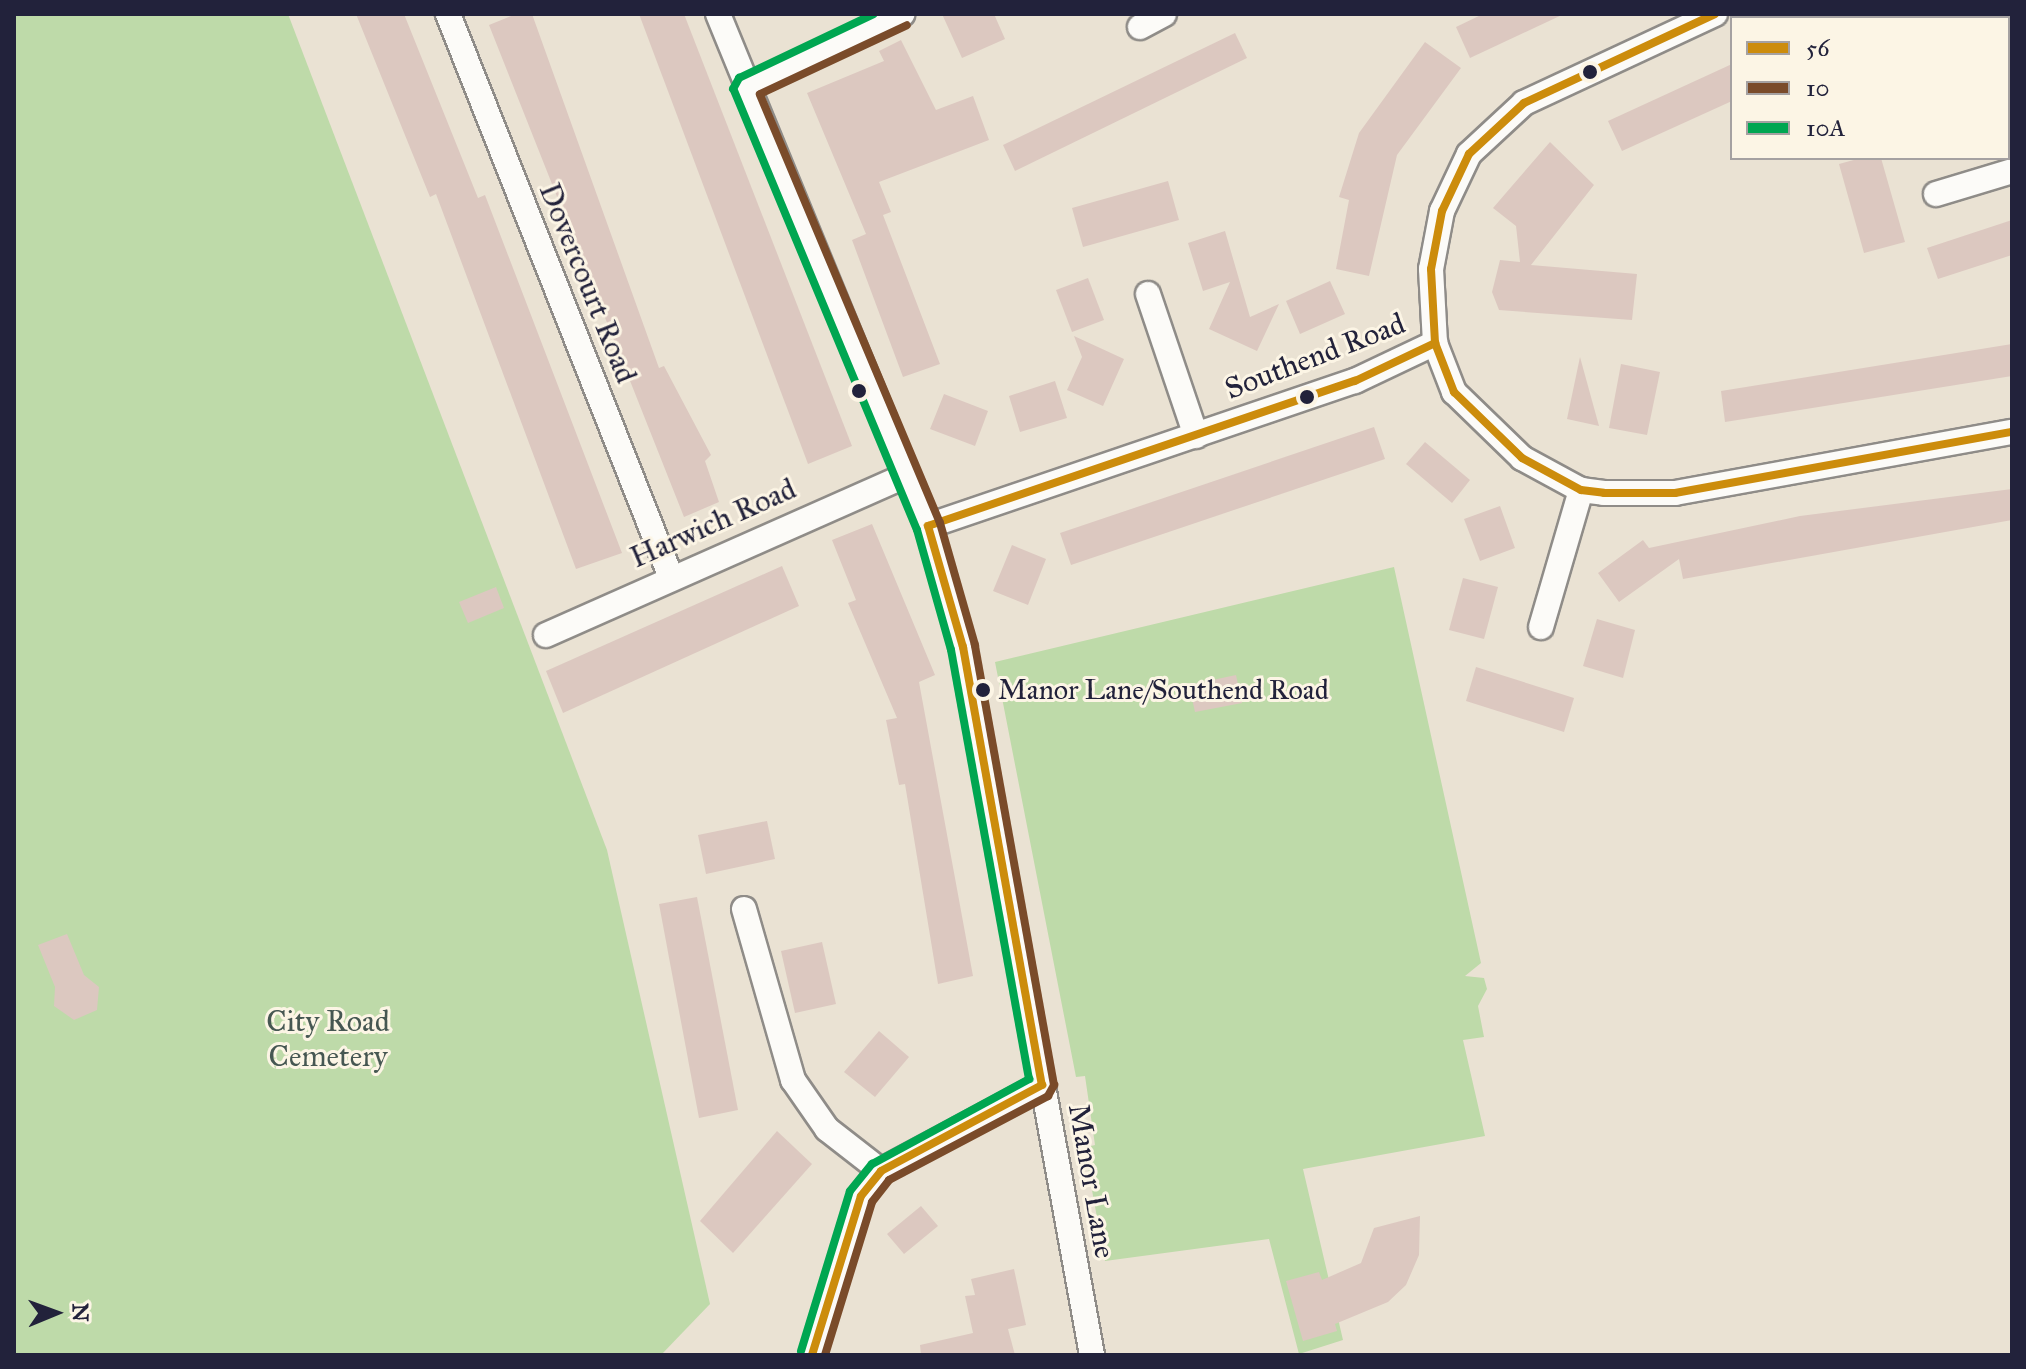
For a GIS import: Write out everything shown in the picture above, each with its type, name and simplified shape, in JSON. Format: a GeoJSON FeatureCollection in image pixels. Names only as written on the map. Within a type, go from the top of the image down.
{"type":"FeatureCollection","features":[{"type":"Feature","properties":{"kind":"street","name":"Dovercourt Road"},"geometry":{"type":"LineString","coordinates":[[448,14],[670,575]]}},
{"type":"Feature","properties":{"kind":"street","name":"Manor Lane"},"geometry":{"type":"LineString","coordinates":[[718,14],[745,88],[928,526],[963,647],[1092,1355]]}},
{"type":"Feature","properties":{"kind":"street"},"geometry":{"type":"LineString","coordinates":[[745,88],[902,14]]}},
{"type":"Feature","properties":{"kind":"street"},"geometry":{"type":"LineString","coordinates":[[1140,27],[1164,14]]}},
{"type":"Feature","properties":{"kind":"street"},"geometry":{"type":"LineString","coordinates":[[1435,343],[1435,237],[1469,154],[1524,103],[1715,14]]}},
{"type":"Feature","properties":{"kind":"street"},"geometry":{"type":"LineString","coordinates":[[1936,194],[2012,171]]}},
{"type":"Feature","properties":{"kind":"street","name":"Southend Road"},"geometry":{"type":"LineString","coordinates":[[1148,294],[1196,436]]}},
{"type":"Feature","properties":{"kind":"street","name":"Southend Road"},"geometry":{"type":"LineString","coordinates":[[928,526],[1355,381],[1435,343],[1473,417],[1522,458],[1581,490],[1675,493],[2012,432]]}},
{"type":"Feature","properties":{"kind":"street","name":"Harwich Road"},"geometry":{"type":"LineString","coordinates":[[546,635],[670,575],[907,475]]}},
{"type":"Feature","properties":{"kind":"street"},"geometry":{"type":"LineString","coordinates":[[1541,627],[1581,490]]}},
{"type":"Feature","properties":{"kind":"street"},"geometry":{"type":"LineString","coordinates":[[744,909],[793,1080],[827,1129],[881,1171]]}},
{"type":"Feature","properties":{"kind":"street"},"geometry":{"type":"LineString","coordinates":[[812,1355],[861,1196],[881,1171],[1042,1085]]}},
{"type":"Feature","properties":{"kind":"green space","name":"City Road Cemetery"},"geometry":{"type":"Polygon","coordinates":[[[14,14],[288,14],[607,850],[710,1304],[661,1355],[14,1355],[14,14]]]}},
{"type":"Feature","properties":{"kind":"green space"},"geometry":{"type":"Polygon","coordinates":[[[1394,567],[1481,963],[1465,976],[1484,978],[1487,989],[1478,1006],[1484,1037],[1463,1040],[1485,1136],[1303,1169],[1343,1340],[1299,1354],[1269,1239],[1105,1261],[1089,1174],[1087,1147],[1095,1145],[1085,1076],[1076,1077],[995,662],[1394,567]]]}},
{"type":"Feature","properties":{"kind":"building"},"geometry":{"type":"Polygon","coordinates":[[[356,14],[404,14],[478,198],[485,195],[622,553],[576,569],[436,194],[430,197],[356,14]]]}},
{"type":"Feature","properties":{"kind":"building"},"geometry":{"type":"Polygon","coordinates":[[[516,14],[532,14],[659,368],[664,366],[711,455],[705,461],[719,502],[684,517],[489,25],[516,14]]]}},
{"type":"Feature","properties":{"kind":"building"},"geometry":{"type":"Polygon","coordinates":[[[639,14],[684,14],[852,446],[808,464],[639,14]]]}},
{"type":"Feature","properties":{"kind":"building"},"geometry":{"type":"Polygon","coordinates":[[[942,14],[994,14],[1005,39],[962,58],[942,14]]]}},
{"type":"Feature","properties":{"kind":"building"},"geometry":{"type":"Polygon","coordinates":[[[1483,14],[1564,14],[1470,58],[1456,27],[1483,14]]]}},
{"type":"Feature","properties":{"kind":"building"},"geometry":{"type":"Polygon","coordinates":[[[1235,33],[1247,58],[1015,171],[1003,145],[1235,33]]]}},
{"type":"Feature","properties":{"kind":"building"},"geometry":{"type":"Polygon","coordinates":[[[901,40],[936,110],[973,96],[989,140],[879,182],[891,212],[883,215],[940,364],[903,377],[852,240],[866,234],[807,93],[884,61],[879,51],[901,40]]]}},
{"type":"Feature","properties":{"kind":"building"},"geometry":{"type":"Polygon","coordinates":[[[1425,42],[1461,68],[1397,155],[1369,276],[1336,269],[1349,200],[1339,197],[1359,133],[1425,42]]]}},
{"type":"Feature","properties":{"kind":"building"},"geometry":{"type":"Polygon","coordinates":[[[1730,65],[1730,102],[1622,151],[1608,121],[1730,65]]]}},
{"type":"Feature","properties":{"kind":"building"},"geometry":{"type":"Polygon","coordinates":[[[1550,142],[1594,185],[1531,265],[1637,274],[1632,320],[1499,310],[1492,292],[1500,260],[1520,262],[1516,226],[1493,208],[1550,142]]]}},
{"type":"Feature","properties":{"kind":"building"},"geometry":{"type":"Polygon","coordinates":[[[1854,160],[1882,160],[1905,242],[1864,253],[1839,164],[1854,160]]]}},
{"type":"Feature","properties":{"kind":"building"},"geometry":{"type":"Polygon","coordinates":[[[1168,181],[1179,220],[1083,247],[1072,208],[1168,181]]]}},
{"type":"Feature","properties":{"kind":"building"},"geometry":{"type":"Polygon","coordinates":[[[2012,220],[2012,255],[1938,279],[1927,248],[2012,220]]]}},
{"type":"Feature","properties":{"kind":"building"},"geometry":{"type":"Polygon","coordinates":[[[1225,231],[1250,317],[1279,304],[1257,351],[1209,329],[1230,282],[1203,291],[1188,243],[1225,231]]]}},
{"type":"Feature","properties":{"kind":"building"},"geometry":{"type":"Polygon","coordinates":[[[1088,278],[1104,320],[1072,332],[1056,290],[1088,278]]]}},
{"type":"Feature","properties":{"kind":"building"},"geometry":{"type":"Polygon","coordinates":[[[1330,281],[1345,314],[1300,334],[1286,301],[1330,281]]]}},
{"type":"Feature","properties":{"kind":"building"},"geometry":{"type":"Polygon","coordinates":[[[1074,336],[1124,359],[1103,406],[1067,390],[1082,357],[1074,336]]]}},
{"type":"Feature","properties":{"kind":"building"},"geometry":{"type":"Polygon","coordinates":[[[2012,344],[2012,376],[1725,422],[1721,391],[2012,344]]]}},
{"type":"Feature","properties":{"kind":"building"},"geometry":{"type":"Polygon","coordinates":[[[1580,357],[1599,426],[1567,419],[1580,357]]]}},
{"type":"Feature","properties":{"kind":"building"},"geometry":{"type":"Polygon","coordinates":[[[1621,364],[1660,372],[1647,435],[1609,428],[1621,364]]]}},
{"type":"Feature","properties":{"kind":"building"},"geometry":{"type":"Polygon","coordinates":[[[1055,381],[1067,418],[1020,432],[1009,396],[1055,381]]]}},
{"type":"Feature","properties":{"kind":"building"},"geometry":{"type":"Polygon","coordinates":[[[944,394],[988,411],[975,446],[930,429],[944,394]]]}},
{"type":"Feature","properties":{"kind":"building"},"geometry":{"type":"Polygon","coordinates":[[[1374,427],[1385,459],[1071,565],[1060,533],[1374,427]]]}},
{"type":"Feature","properties":{"kind":"building"},"geometry":{"type":"Polygon","coordinates":[[[1425,442],[1470,480],[1452,503],[1406,464],[1425,442]]]}},
{"type":"Feature","properties":{"kind":"building"},"geometry":{"type":"Polygon","coordinates":[[[2012,489],[2012,520],[1683,579],[1679,559],[1619,602],[1598,573],[1643,540],[1649,548],[1800,516],[2012,489]]]}},
{"type":"Feature","properties":{"kind":"building"},"geometry":{"type":"Polygon","coordinates":[[[1500,506],[1515,548],[1480,561],[1464,519],[1500,506]]]}},
{"type":"Feature","properties":{"kind":"building"},"geometry":{"type":"Polygon","coordinates":[[[872,524],[935,675],[919,682],[973,976],[938,984],[905,784],[899,785],[886,720],[897,718],[848,603],[856,600],[832,540],[872,524]]]}},
{"type":"Feature","properties":{"kind":"building"},"geometry":{"type":"Polygon","coordinates":[[[1012,545],[1046,559],[1028,605],[993,591],[1012,545]]]}},
{"type":"Feature","properties":{"kind":"building"},"geometry":{"type":"Polygon","coordinates":[[[782,566],[799,606],[563,713],[546,671],[782,566]]]}},
{"type":"Feature","properties":{"kind":"building"},"geometry":{"type":"Polygon","coordinates":[[[1463,578],[1498,587],[1484,639],[1449,630],[1463,578]]]}},
{"type":"Feature","properties":{"kind":"building"},"geometry":{"type":"Polygon","coordinates":[[[496,587],[504,608],[468,623],[459,602],[496,587]]]}},
{"type":"Feature","properties":{"kind":"building"},"geometry":{"type":"Polygon","coordinates":[[[1597,619],[1635,630],[1623,678],[1583,666],[1597,619]]]}},
{"type":"Feature","properties":{"kind":"building"},"geometry":{"type":"Polygon","coordinates":[[[1476,667],[1574,698],[1564,732],[1466,701],[1476,667]]]}},
{"type":"Feature","properties":{"kind":"building"},"geometry":{"type":"Polygon","coordinates":[[[1236,675],[1242,703],[1195,712],[1189,685],[1236,675]]]}},
{"type":"Feature","properties":{"kind":"building"},"geometry":{"type":"Polygon","coordinates":[[[767,821],[775,859],[706,874],[698,835],[767,821]]]}},
{"type":"Feature","properties":{"kind":"building"},"geometry":{"type":"Polygon","coordinates":[[[697,897],[738,1110],[699,1118],[659,904],[697,897]]]}},
{"type":"Feature","properties":{"kind":"building"},"geometry":{"type":"Polygon","coordinates":[[[67,934],[84,975],[99,987],[97,1010],[74,1020],[54,1006],[55,987],[38,945],[67,934]]]}},
{"type":"Feature","properties":{"kind":"building"},"geometry":{"type":"Polygon","coordinates":[[[822,942],[836,1004],[795,1013],[781,951],[822,942]]]}},
{"type":"Feature","properties":{"kind":"building"},"geometry":{"type":"Polygon","coordinates":[[[879,1031],[909,1057],[875,1097],[844,1072],[879,1031]]]}},
{"type":"Feature","properties":{"kind":"building"},"geometry":{"type":"Polygon","coordinates":[[[777,1131],[812,1164],[733,1253],[700,1221],[777,1131]]]}},
{"type":"Feature","properties":{"kind":"building"},"geometry":{"type":"Polygon","coordinates":[[[921,1206],[938,1226],[904,1254],[887,1234],[921,1206]]]}},
{"type":"Feature","properties":{"kind":"building"},"geometry":{"type":"Polygon","coordinates":[[[1420,1216],[1419,1255],[1406,1285],[1388,1302],[1335,1324],[1337,1331],[1303,1341],[1286,1281],[1319,1272],[1322,1280],[1361,1263],[1374,1228],[1420,1216]]]}},
{"type":"Feature","properties":{"kind":"building"},"geometry":{"type":"Polygon","coordinates":[[[1014,1269],[1026,1325],[1008,1329],[1015,1355],[921,1355],[920,1345],[973,1333],[965,1296],[975,1295],[971,1279],[1014,1269]]]}},
{"type":"Feature","properties":{"kind":"transit line","name":"10A"},"geometry":{"type":"LineString","coordinates":[[801,1351],[850,1191],[872,1164],[1029,1079],[951,650],[917,530],[733,89],[739,78],[874,14]]}},
{"type":"Feature","properties":{"kind":"transit line","name":"56"},"geometry":{"type":"LineString","coordinates":[[1715,14],[1524,103],[1469,154],[1442,211],[1431,269],[1435,343],[1454,392],[1522,458],[1581,490],[1604,493],[1675,493],[2012,432]]}},
{"type":"Feature","properties":{"kind":"transit line","name":"10"},"geometry":{"type":"LineString","coordinates":[[825,1355],[872,1202],[889,1180],[1048,1096],[1054,1085],[975,645],[940,523],[760,94],[907,25]]}},
{"type":"Feature","properties":{"kind":"transit line","name":"56"},"geometry":{"type":"LineString","coordinates":[[928,526],[1355,381],[1435,343]]}},
{"type":"Feature","properties":{"kind":"transit line","name":"56"},"geometry":{"type":"LineString","coordinates":[[928,526],[963,647],[1042,1085]]}},
{"type":"Feature","properties":{"kind":"transit line","name":"56"},"geometry":{"type":"LineString","coordinates":[[812,1355],[861,1196],[881,1171],[1042,1085]]}},
{"type":"Feature","properties":{"kind":"place","name":"Manor Lane/Southend Road"},"geometry":{"type":"Point","coordinates":[983,690]}}]}
